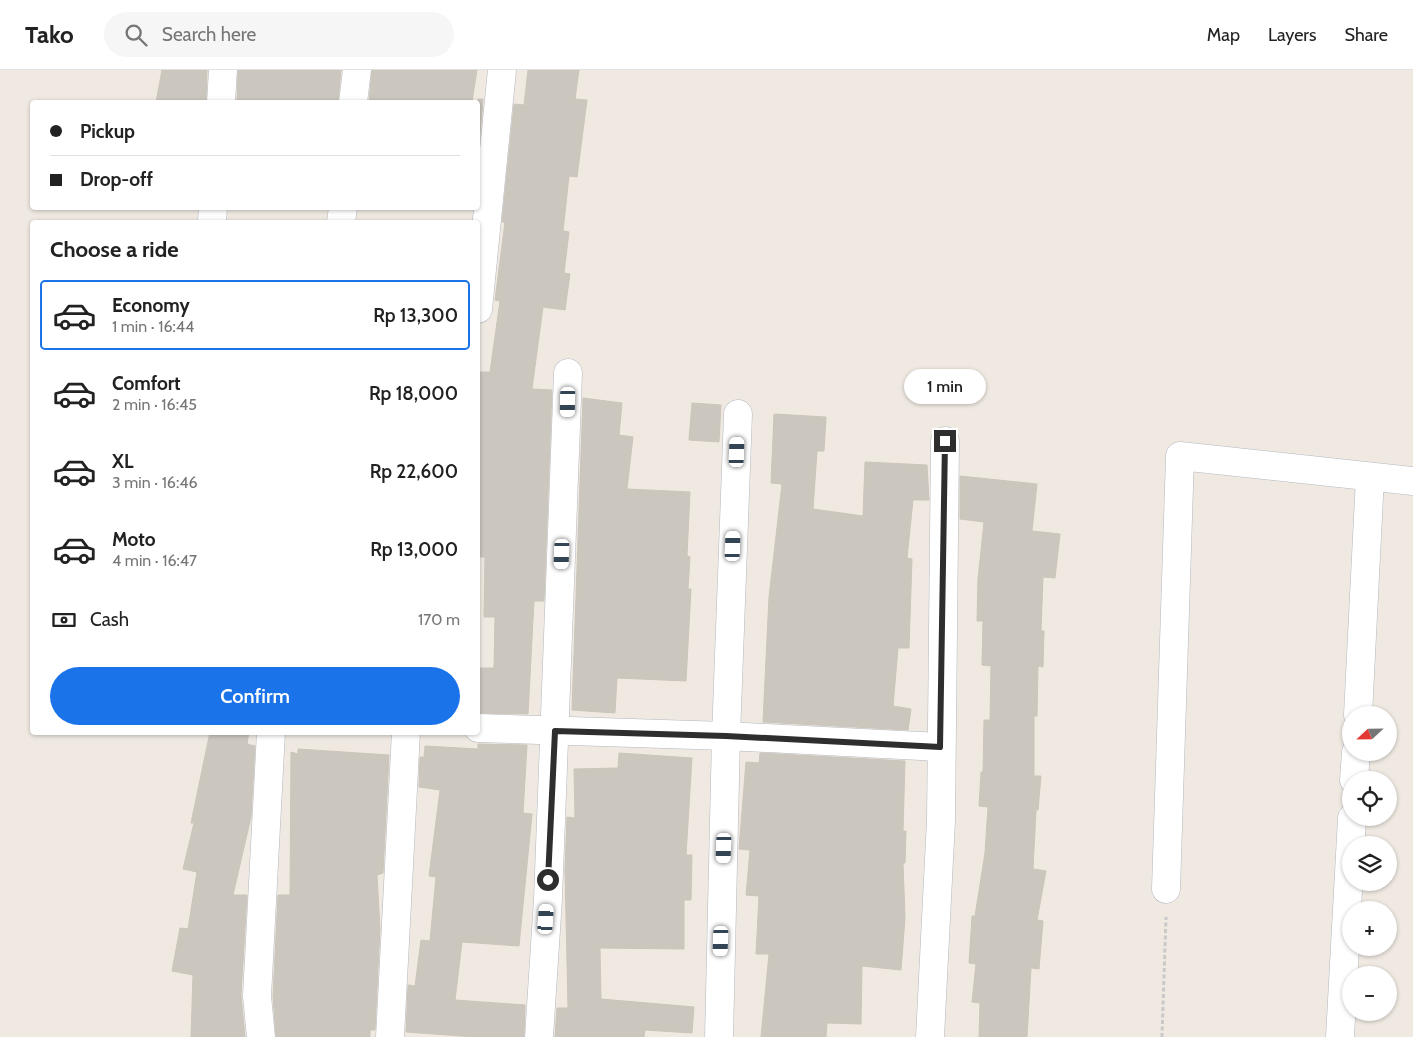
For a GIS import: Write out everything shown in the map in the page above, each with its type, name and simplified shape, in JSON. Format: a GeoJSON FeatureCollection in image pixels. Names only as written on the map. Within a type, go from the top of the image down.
{"type":"FeatureCollection","features":[{"type":"Feature","properties":{"kind":"street"},"geometry":{"type":"LineString","coordinates":[[221,100],[223,70]]}},
{"type":"Feature","properties":{"kind":"street"},"geometry":{"type":"LineString","coordinates":[[353,100],[357,70]]}},
{"type":"Feature","properties":{"kind":"street"},"geometry":{"type":"LineString","coordinates":[[480,289],[502,70]]}},
{"type":"Feature","properties":{"kind":"street"},"geometry":{"type":"LineString","coordinates":[[539,1037],[555,731],[568,373]]}},
{"type":"Feature","properties":{"kind":"street"},"geometry":{"type":"LineString","coordinates":[[719,1037],[726,736],[738,414]]}},
{"type":"Feature","properties":{"kind":"street"},"geometry":{"type":"LineString","coordinates":[[930,1037],[941,820],[940,747],[945,441]]}},
{"type":"Feature","properties":{"kind":"street"},"geometry":{"type":"LineString","coordinates":[[1166,889],[1180,456],[1413,481]]}},
{"type":"Feature","properties":{"kind":"street"},"geometry":{"type":"LineString","coordinates":[[1358,706],[1370,477]]}},
{"type":"Feature","properties":{"kind":"street"},"geometry":{"type":"LineString","coordinates":[[480,728],[726,736],[940,747]]}},
{"type":"Feature","properties":{"kind":"street"},"geometry":{"type":"LineString","coordinates":[[261,1037],[257,996],[271,735]]}},
{"type":"Feature","properties":{"kind":"street"},"geometry":{"type":"LineString","coordinates":[[390,1037],[406,735]]}},
{"type":"Feature","properties":{"kind":"street"},"geometry":{"type":"LineString","coordinates":[[1340,1037],[1352,826]]}},
{"type":"Feature","properties":{"kind":"path"},"geometry":{"type":"LineString","coordinates":[[1162,1037],[1166,889]]}},
{"type":"Feature","properties":{"kind":"building"},"geometry":{"type":"Polygon","coordinates":[[[162,70],[207,70],[206,100],[156,100],[162,70]]]}},
{"type":"Feature","properties":{"kind":"building"},"geometry":{"type":"Polygon","coordinates":[[[238,70],[341,70],[338,100],[237,100],[238,70]]]}},
{"type":"Feature","properties":{"kind":"building"},"geometry":{"type":"Polygon","coordinates":[[[372,70],[477,70],[472,100],[369,100],[372,70]]]}},
{"type":"Feature","properties":{"kind":"building"},"geometry":{"type":"Polygon","coordinates":[[[528,70],[579,70],[575,99],[587,100],[577,177],[569,176],[563,231],[569,232],[564,273],[570,274],[565,310],[543,307],[532,389],[552,390],[544,601],[534,601],[528,714],[480,713],[480,668],[494,668],[495,617],[484,617],[485,557],[480,557],[480,372],[490,372],[500,301],[495,300],[505,222],[502,222],[514,104],[524,105],[528,70]]]}},
{"type":"Feature","properties":{"kind":"building"},"geometry":{"type":"Polygon","coordinates":[[[483,99],[480,134],[480,100],[478,100],[483,99]]]}},
{"type":"Feature","properties":{"kind":"building"},"geometry":{"type":"Polygon","coordinates":[[[583,398],[622,403],[619,435],[633,437],[627,489],[690,492],[687,556],[690,557],[688,589],[691,589],[686,681],[617,678],[615,713],[572,710],[583,398]]]}},
{"type":"Feature","properties":{"kind":"building"},"geometry":{"type":"Polygon","coordinates":[[[692,403],[721,405],[719,442],[689,440],[692,403]]]}},
{"type":"Feature","properties":{"kind":"building"},"geometry":{"type":"Polygon","coordinates":[[[774,414],[826,417],[824,451],[817,451],[813,509],[863,516],[865,462],[927,465],[929,500],[913,500],[907,558],[912,559],[909,648],[898,648],[893,706],[911,709],[908,730],[763,722],[769,597],[782,484],[771,483],[774,414]]]}},
{"type":"Feature","properties":{"kind":"building"},"geometry":{"type":"Polygon","coordinates":[[[960,476],[1037,484],[1032,531],[1060,534],[1055,578],[1043,577],[1041,631],[1044,631],[1043,667],[1038,666],[1037,716],[1034,716],[1034,776],[1041,776],[1038,810],[1036,810],[1033,869],[1046,871],[1037,920],[1043,921],[1039,969],[1031,968],[1027,1037],[979,1037],[980,1003],[972,1002],[976,964],[969,963],[972,916],[975,916],[985,853],[988,807],[979,806],[981,772],[983,772],[984,720],[990,720],[991,666],[982,665],[983,621],[977,621],[978,579],[984,522],[960,519],[960,476]]]}},
{"type":"Feature","properties":{"kind":"building"},"geometry":{"type":"Polygon","coordinates":[[[209,735],[248,735],[247,744],[255,746],[251,817],[233,895],[247,895],[241,995],[245,1037],[191,1037],[193,975],[172,971],[180,928],[188,929],[197,872],[183,869],[194,823],[191,823],[209,735]]]}},
{"type":"Feature","properties":{"kind":"building"},"geometry":{"type":"Polygon","coordinates":[[[478,744],[527,745],[523,813],[532,814],[519,946],[462,942],[455,1000],[525,1005],[524,1037],[475,1037],[406,1032],[408,985],[415,986],[421,940],[430,941],[436,877],[429,876],[440,790],[419,787],[420,757],[424,757],[425,746],[478,749],[478,744]]]}},
{"type":"Feature","properties":{"kind":"building"},"geometry":{"type":"Polygon","coordinates":[[[298,749],[389,755],[383,873],[377,875],[380,929],[375,1030],[370,1030],[370,1037],[276,1037],[273,996],[278,895],[290,895],[291,752],[298,754],[298,749]]]}},
{"type":"Feature","properties":{"kind":"building"},"geometry":{"type":"Polygon","coordinates":[[[619,753],[692,758],[686,855],[692,855],[691,900],[684,900],[684,949],[600,948],[601,999],[694,1007],[692,1033],[645,1030],[644,1037],[555,1037],[557,1008],[568,1008],[565,870],[567,817],[575,818],[574,769],[618,768],[619,753]]]}},
{"type":"Feature","properties":{"kind":"building"},"geometry":{"type":"Polygon","coordinates":[[[760,753],[905,761],[903,831],[906,831],[905,863],[903,863],[905,918],[901,970],[862,966],[861,1024],[827,1023],[826,1037],[761,1037],[769,954],[756,954],[759,896],[746,895],[750,850],[739,849],[746,762],[759,763],[760,753]]]}},
{"type":"Feature","properties":{"kind":"route"},"geometry":{"type":"LineString","coordinates":[[548,880],[555,731],[726,736],[940,747],[945,441]]}}]}
